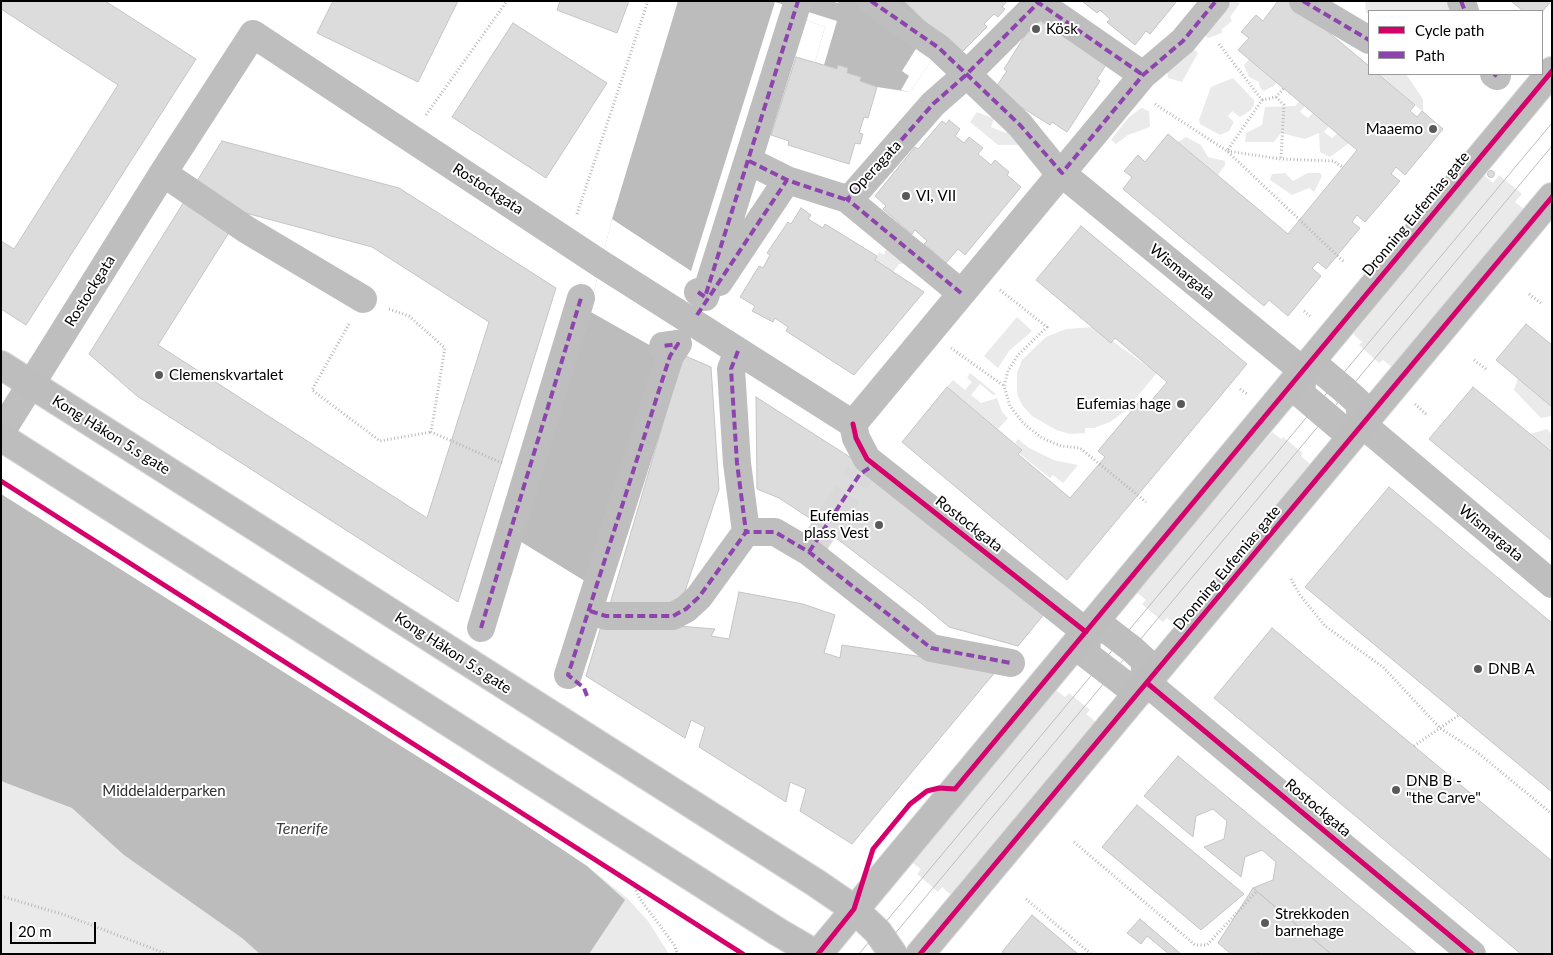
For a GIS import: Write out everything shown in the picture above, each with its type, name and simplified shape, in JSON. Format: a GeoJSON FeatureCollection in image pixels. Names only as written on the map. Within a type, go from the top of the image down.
{"type":"FeatureCollection","features":[{"type":"Feature","properties":{"kind":"highway","name":"Dronning Eufemias gate"},"geometry":{"type":"LineString","coordinates":[[817,954],[1552,71]]}},
{"type":"Feature","properties":{"kind":"highway","name":"Dronning Eufemias gate"},"geometry":{"type":"LineString","coordinates":[[920,954],[1552,197]]}},
{"type":"Feature","properties":{"kind":"highway","name":"Kong Håkon 5.s gate"},"geometry":{"type":"LineString","coordinates":[[1,365],[854,910],[878,932],[893,954]]}},
{"type":"Feature","properties":{"kind":"highway"},"geometry":{"type":"LineString","coordinates":[[1,437],[770,927],[817,954]]}},
{"type":"Feature","properties":{"kind":"street"},"geometry":{"type":"LineString","coordinates":[[871,1],[939,48],[1020,125],[1062,173]]}},
{"type":"Feature","properties":{"kind":"street"},"geometry":{"type":"LineString","coordinates":[[853,424],[1143,75],[1183,41],[1216,1]]}},
{"type":"Feature","properties":{"kind":"street"},"geometry":{"type":"LineString","coordinates":[[1303,1],[1368,39]]}},
{"type":"Feature","properties":{"kind":"street","name":"Operagata"},"geometry":{"type":"LineString","coordinates":[[969,283],[847,199],[855,193],[932,104],[966,75],[1036,2],[1143,75]]}},
{"type":"Feature","properties":{"kind":"street"},"geometry":{"type":"LineString","coordinates":[[787,180],[700,303],[748,161],[797,5]]}},
{"type":"Feature","properties":{"kind":"street","name":"Rostockgata"},"geometry":{"type":"LineString","coordinates":[[1,432],[163,173],[253,34],[568,242],[853,424],[867,469],[1086,632]]}},
{"type":"Feature","properties":{"kind":"street"},"geometry":{"type":"LineString","coordinates":[[748,161],[787,180],[847,199]]}},
{"type":"Feature","properties":{"kind":"street"},"geometry":{"type":"LineString","coordinates":[[163,173],[246,230],[363,299]]}},
{"type":"Feature","properties":{"kind":"street","name":"Wismargata"},"geometry":{"type":"LineString","coordinates":[[1062,173],[1303,371]]}},
{"type":"Feature","properties":{"kind":"street"},"geometry":{"type":"LineString","coordinates":[[481,628],[581,298]]}},
{"type":"Feature","properties":{"kind":"street"},"geometry":{"type":"LineString","coordinates":[[568,675],[670,356],[678,344],[663,346]]}},
{"type":"Feature","properties":{"kind":"street"},"geometry":{"type":"LineString","coordinates":[[590,611],[606,616],[673,616],[686,609],[699,597],[746,532],[737,472],[731,369],[738,351]]}},
{"type":"Feature","properties":{"kind":"street"},"geometry":{"type":"LineString","coordinates":[[1303,371],[1321,370],[1353,397],[1359,403],[1362,424]]}},
{"type":"Feature","properties":{"kind":"street","name":"Wismargata"},"geometry":{"type":"LineString","coordinates":[[1362,424],[1552,584]]}},
{"type":"Feature","properties":{"kind":"street"},"geometry":{"type":"LineString","coordinates":[[746,532],[775,532],[808,552],[931,648],[1011,663]]}},
{"type":"Feature","properties":{"kind":"street"},"geometry":{"type":"LineString","coordinates":[[1086,632],[1088,655],[1126,685],[1147,683]]}},
{"type":"Feature","properties":{"kind":"street","name":"Rostockgata"},"geometry":{"type":"LineString","coordinates":[[1147,683],[1472,954]]}},
{"type":"Feature","properties":{"kind":"path"},"geometry":{"type":"LineString","coordinates":[[410,138],[507,1]]}},
{"type":"Feature","properties":{"kind":"path"},"geometry":{"type":"LineString","coordinates":[[568,242],[648,1]]}},
{"type":"Feature","properties":{"kind":"path"},"geometry":{"type":"LineString","coordinates":[[1219,44],[1262,100]]}},
{"type":"Feature","properties":{"kind":"path"},"geometry":{"type":"LineString","coordinates":[[1228,151],[1262,100],[1276,97],[1284,88]]}},
{"type":"Feature","properties":{"kind":"path"},"geometry":{"type":"LineString","coordinates":[[1276,97],[1284,105],[1281,159]]}},
{"type":"Feature","properties":{"kind":"path"},"geometry":{"type":"LineString","coordinates":[[1180,120],[1228,151],[1344,262]]}},
{"type":"Feature","properties":{"kind":"path"},"geometry":{"type":"LineString","coordinates":[[1228,151],[1281,159],[1334,161],[1342,168]]}},
{"type":"Feature","properties":{"kind":"path"},"geometry":{"type":"LineString","coordinates":[[969,283],[1047,327],[1018,354],[1008,371],[1004,386],[1010,406],[1023,423],[1042,438],[1061,446],[1080,448],[1146,502]]}},
{"type":"Feature","properties":{"kind":"path"},"geometry":{"type":"LineString","coordinates":[[1528,294],[1542,304]]}},
{"type":"Feature","properties":{"kind":"path"},"geometry":{"type":"LineString","coordinates":[[431,432],[445,348],[409,316],[363,299],[312,390],[380,441],[431,432],[528,474]]}},
{"type":"Feature","properties":{"kind":"path"},"geometry":{"type":"LineString","coordinates":[[929,332],[1004,386]]}},
{"type":"Feature","properties":{"kind":"path"},"geometry":{"type":"LineString","coordinates":[[1474,360],[1487,370]]}},
{"type":"Feature","properties":{"kind":"path"},"geometry":{"type":"LineString","coordinates":[[1411,401],[1428,416]]}},
{"type":"Feature","properties":{"kind":"path"},"geometry":{"type":"LineString","coordinates":[[1291,579],[1300,595],[1325,626],[1383,667],[1440,728],[1476,752],[1552,814]]}},
{"type":"Feature","properties":{"kind":"path"},"geometry":{"type":"LineString","coordinates":[[1414,746],[1459,715]]}},
{"type":"Feature","properties":{"kind":"path"},"geometry":{"type":"LineString","coordinates":[[1074,842],[1195,945],[1207,945],[1257,891]]}},
{"type":"Feature","properties":{"kind":"path"},"geometry":{"type":"LineString","coordinates":[[624,878],[641,889]]}},
{"type":"Feature","properties":{"kind":"path"},"geometry":{"type":"LineString","coordinates":[[633,884],[640,900],[675,946],[677,954]]}},
{"type":"Feature","properties":{"kind":"path"},"geometry":{"type":"LineString","coordinates":[[1,896],[65,916],[167,954]]}},
{"type":"Feature","properties":{"kind":"path"},"geometry":{"type":"LineString","coordinates":[[1026,899],[1091,954]]}},
{"type":"Feature","properties":{"kind":"green space"},"geometry":{"type":"Polygon","coordinates":[[[1232,1],[1240,3],[1230,17],[1232,21],[1222,29],[1222,33],[1208,38],[1203,33],[1232,1]]]}},
{"type":"Feature","properties":{"kind":"green space"},"geometry":{"type":"Polygon","coordinates":[[[1365,1],[1448,1],[1452,10],[1368,10],[1368,14],[1366,13],[1365,1]]]}},
{"type":"Feature","properties":{"kind":"green space"},"geometry":{"type":"Polygon","coordinates":[[[1192,47],[1198,53],[1182,82],[1168,78],[1167,70],[1192,47]]]}},
{"type":"Feature","properties":{"kind":"green space"},"geometry":{"type":"Polygon","coordinates":[[[1249,59],[1277,82],[1275,85],[1264,91],[1260,88],[1259,82],[1249,77],[1244,65],[1249,59]]]}},
{"type":"Feature","properties":{"kind":"green space"},"geometry":{"type":"Polygon","coordinates":[[[1380,75],[1407,75],[1423,99],[1423,112],[1380,75]]]}},
{"type":"Feature","properties":{"kind":"green space"},"geometry":{"type":"Polygon","coordinates":[[[1233,78],[1254,100],[1254,104],[1251,110],[1240,117],[1232,111],[1228,116],[1234,122],[1229,131],[1220,135],[1200,124],[1199,120],[1211,87],[1233,78]]]}},
{"type":"Feature","properties":{"kind":"green space"},"geometry":{"type":"Polygon","coordinates":[[[1300,101],[1305,106],[1300,112],[1308,118],[1313,113],[1329,126],[1324,132],[1332,138],[1337,133],[1349,143],[1330,157],[1320,152],[1319,133],[1305,139],[1281,133],[1274,142],[1245,142],[1246,133],[1262,125],[1265,107],[1295,106],[1300,101]]]}},
{"type":"Feature","properties":{"kind":"green space"},"geometry":{"type":"Polygon","coordinates":[[[1141,108],[1149,111],[1150,127],[1128,135],[1116,144],[1111,140],[1128,118],[1141,108]]]}},
{"type":"Feature","properties":{"kind":"green space"},"geometry":{"type":"Polygon","coordinates":[[[977,112],[994,119],[991,127],[1006,133],[1009,127],[1019,145],[998,145],[970,122],[977,112]]]}},
{"type":"Feature","properties":{"kind":"green space"},"geometry":{"type":"Polygon","coordinates":[[[1186,137],[1201,145],[1208,157],[1225,161],[1225,165],[1218,175],[1178,142],[1186,137]]]}},
{"type":"Feature","properties":{"kind":"green space"},"geometry":{"type":"Polygon","coordinates":[[[1285,173],[1293,181],[1308,173],[1320,173],[1322,176],[1314,192],[1309,188],[1292,195],[1270,180],[1272,174],[1285,173]]]}},
{"type":"Feature","properties":{"kind":"green space"},"geometry":{"type":"Polygon","coordinates":[[[1484,175],[1493,183],[1499,175],[1522,194],[1515,202],[1524,209],[1392,367],[1383,360],[1379,363],[1359,345],[1362,342],[1353,334],[1484,175]]]}},
{"type":"Feature","properties":{"kind":"green space"},"geometry":{"type":"Polygon","coordinates":[[[889,238],[906,263],[899,264],[893,272],[875,260],[879,252],[884,255],[889,238]]]}},
{"type":"Feature","properties":{"kind":"green space"},"geometry":{"type":"Polygon","coordinates":[[[1017,317],[1032,331],[1009,351],[998,368],[984,356],[1017,317]]]}},
{"type":"Feature","properties":{"kind":"green space"},"geometry":{"type":"Polygon","coordinates":[[[1093,327],[1157,373],[1124,412],[1110,422],[1094,428],[1085,428],[1085,433],[1070,434],[1056,430],[1032,416],[1022,405],[1017,394],[1017,373],[1022,360],[1046,337],[1066,329],[1093,327]]]}},
{"type":"Feature","properties":{"kind":"green space"},"geometry":{"type":"Polygon","coordinates":[[[970,373],[996,394],[993,395],[980,384],[971,395],[981,403],[997,398],[1002,412],[1008,418],[998,429],[947,387],[953,380],[965,390],[972,382],[967,378],[970,373]]]}},
{"type":"Feature","properties":{"kind":"green space"},"geometry":{"type":"Polygon","coordinates":[[[1518,378],[1552,406],[1552,416],[1541,418],[1514,390],[1518,378]]]}},
{"type":"Feature","properties":{"kind":"green space"},"geometry":{"type":"Polygon","coordinates":[[[1547,429],[1552,434],[1552,451],[1530,434],[1547,429]]]}},
{"type":"Feature","properties":{"kind":"green space"},"geometry":{"type":"Polygon","coordinates":[[[1272,432],[1281,439],[1283,437],[1303,453],[1301,456],[1310,464],[1176,625],[1167,618],[1163,622],[1142,604],[1146,600],[1136,592],[1272,432]]]}},
{"type":"Feature","properties":{"kind":"green space"},"geometry":{"type":"Polygon","coordinates":[[[1018,439],[1029,448],[1054,460],[1078,465],[1063,483],[1053,475],[1050,478],[1019,453],[1022,449],[1015,443],[1018,439]]]}},
{"type":"Feature","properties":{"kind":"green space","name":"Tenerife"},"geometry":{"type":"Polygon","coordinates":[[[1,494],[512,816],[587,866],[627,898],[648,921],[669,954],[1,954],[1,494]]]}},
{"type":"Feature","properties":{"kind":"green space"},"geometry":{"type":"Polygon","coordinates":[[[1056,690],[1065,697],[1069,693],[1090,710],[1086,714],[1096,722],[951,895],[942,887],[938,892],[917,874],[921,869],[911,862],[1056,690]]]}},
{"type":"Feature","properties":{"kind":"water"},"geometry":{"type":"Polygon","coordinates":[[[678,1],[831,1],[838,3],[839,1],[904,1],[945,40],[910,92],[877,87],[860,81],[860,77],[847,73],[848,68],[838,65],[837,69],[815,62],[825,27],[803,19],[705,280],[660,351],[588,583],[518,540],[589,311],[612,219],[678,1]]]}},
{"type":"Feature","properties":{"kind":"water","name":"Tenerife"},"geometry":{"type":"Polygon","coordinates":[[[1,494],[512,816],[587,866],[625,900],[589,954],[260,954],[242,938],[124,855],[72,808],[1,781],[1,494]]]}},
{"type":"Feature","properties":{"kind":"pier"},"geometry":{"type":"Polygon","coordinates":[[[855,1],[888,1],[923,24],[924,21],[945,40],[910,92],[901,90],[909,76],[902,71],[919,44],[855,1]]]}},
{"type":"Feature","properties":{"kind":"pier"},"geometry":{"type":"Polygon","coordinates":[[[775,2],[785,5],[692,302],[660,351],[589,311],[612,219],[691,271],[775,2]]]}},
{"type":"Feature","properties":{"kind":"pier"},"geometry":{"type":"Polygon","coordinates":[[[805,11],[837,21],[824,65],[815,62],[825,27],[803,19],[805,11]]]}},
{"type":"Feature","properties":{"kind":"building"},"geometry":{"type":"Polygon","coordinates":[[[1,1],[105,1],[196,59],[26,325],[1,309],[1,241],[14,249],[118,85],[1,9],[1,1]]]}},
{"type":"Feature","properties":{"kind":"building"},"geometry":{"type":"Polygon","coordinates":[[[333,1],[458,1],[418,82],[317,33],[333,1]]]}},
{"type":"Feature","properties":{"kind":"building"},"geometry":{"type":"Polygon","coordinates":[[[560,1],[629,1],[617,33],[557,10],[560,1]]]}},
{"type":"Feature","properties":{"kind":"building"},"geometry":{"type":"Polygon","coordinates":[[[904,1],[1007,1],[1002,7],[1005,9],[998,17],[994,14],[984,24],[987,27],[962,52],[947,43],[904,1]]]}},
{"type":"Feature","properties":{"kind":"building"},"geometry":{"type":"Polygon","coordinates":[[[1082,1],[1177,1],[1150,34],[1146,31],[1135,45],[1107,22],[1110,19],[1100,10],[1097,13],[1082,1]]]}},
{"type":"Feature","properties":{"kind":"building"},"geometry":{"type":"Polygon","coordinates":[[[1278,1],[1291,1],[1368,65],[1368,75],[1379,75],[1415,105],[1410,111],[1417,117],[1422,111],[1443,129],[1405,175],[1396,167],[1391,174],[1400,181],[1365,222],[1357,215],[1352,222],[1360,228],[1326,269],[1318,262],[1312,268],[1321,276],[1288,316],[1269,300],[1264,306],[1123,189],[1132,177],[1124,171],[1138,155],[1145,162],[1168,134],[1288,234],[1357,150],[1238,50],[1249,38],[1241,32],[1256,15],[1263,21],[1278,1]]]}},
{"type":"Feature","properties":{"kind":"building"},"geometry":{"type":"Polygon","coordinates":[[[1511,1],[1551,1],[1543,11],[1522,10],[1511,1]]]}},
{"type":"Feature","properties":{"kind":"building"},"geometry":{"type":"Polygon","coordinates":[[[1036,18],[1109,60],[1097,79],[1100,81],[1067,132],[1052,122],[1050,125],[994,90],[1007,71],[1004,69],[1036,18]]]}},
{"type":"Feature","properties":{"kind":"building"},"geometry":{"type":"Polygon","coordinates":[[[513,23],[607,83],[546,178],[452,117],[513,23]]]}},
{"type":"Feature","properties":{"kind":"building"},"geometry":{"type":"Polygon","coordinates":[[[796,57],[837,69],[838,65],[848,68],[847,73],[861,77],[860,81],[877,87],[868,118],[864,117],[859,133],[863,134],[860,144],[855,143],[849,164],[788,145],[789,141],[771,135],[796,57]]]}},
{"type":"Feature","properties":{"kind":"building"},"geometry":{"type":"Polygon","coordinates":[[[949,120],[960,129],[955,136],[964,143],[969,137],[983,148],[978,154],[991,165],[995,160],[1009,172],[1007,175],[1021,187],[965,255],[958,249],[946,263],[924,244],[927,241],[915,230],[912,234],[883,209],[886,206],[875,196],[915,147],[918,149],[942,121],[946,124],[949,120]]]}},
{"type":"Feature","properties":{"kind":"building","name":"Clemenskvartalet"},"geometry":{"type":"Polygon","coordinates":[[[222,141],[399,188],[556,288],[458,602],[137,396],[89,354],[222,141]],[[242,212],[158,345],[427,518],[489,322],[372,247],[242,212]]]}},
{"type":"Feature","properties":{"kind":"building"},"geometry":{"type":"Polygon","coordinates":[[[1491,170],[1495,174],[1491,178],[1487,174],[1491,170]]]}},
{"type":"Feature","properties":{"kind":"building"},"geometry":{"type":"Polygon","coordinates":[[[801,208],[811,215],[808,219],[823,228],[825,224],[877,256],[875,260],[924,292],[854,375],[786,331],[788,327],[775,318],[773,322],[752,311],[755,306],[740,297],[759,266],[763,268],[770,255],[767,253],[788,222],[791,224],[801,208]]]}},
{"type":"Feature","properties":{"kind":"building","name":"Eufemias hage"},"geometry":{"type":"Polygon","coordinates":[[[1081,226],[1247,364],[1067,580],[902,442],[947,387],[1022,450],[1018,454],[1070,498],[1105,457],[1098,451],[1139,402],[1146,407],[1167,382],[1115,338],[1111,343],[1036,280],[1081,226]]]}},
{"type":"Feature","properties":{"kind":"building"},"geometry":{"type":"Polygon","coordinates":[[[1526,324],[1552,345],[1552,407],[1496,360],[1526,324]]]}},
{"type":"Feature","properties":{"kind":"building"},"geometry":{"type":"Polygon","coordinates":[[[683,355],[711,367],[719,489],[681,603],[610,604],[683,355]]]}},
{"type":"Feature","properties":{"kind":"building"},"geometry":{"type":"Polygon","coordinates":[[[1473,387],[1552,452],[1552,541],[1429,439],[1473,387]]]}},
{"type":"Feature","properties":{"kind":"building","name":"Eufemias plass Vest"},"geometry":{"type":"Polygon","coordinates":[[[756,397],[881,477],[1045,613],[1018,646],[949,627],[814,521],[779,498],[757,489],[756,397]]]}},
{"type":"Feature","properties":{"kind":"building","name":"DNB A"},"geometry":{"type":"Polygon","coordinates":[[[1389,487],[1552,623],[1552,792],[1305,587],[1389,487]]]}},
{"type":"Feature","properties":{"kind":"building"},"geometry":{"type":"Polygon","coordinates":[[[739,592],[803,604],[835,615],[824,653],[840,658],[842,645],[984,666],[996,671],[852,844],[800,811],[806,789],[790,782],[786,802],[699,747],[705,727],[691,720],[685,738],[586,676],[602,623],[715,629],[711,636],[729,639],[739,592]]]}},
{"type":"Feature","properties":{"kind":"building","name":"DNB B - \"the Carve\""},"geometry":{"type":"Polygon","coordinates":[[[1272,628],[1552,861],[1552,954],[1521,954],[1214,698],[1272,628]]]}},
{"type":"Feature","properties":{"kind":"building"},"geometry":{"type":"Polygon","coordinates":[[[1178,756],[1417,954],[1331,954],[1253,888],[1273,880],[1276,862],[1262,850],[1245,857],[1241,877],[1204,847],[1224,839],[1227,821],[1213,809],[1196,816],[1193,837],[1144,796],[1178,756]]]}},
{"type":"Feature","properties":{"kind":"building"},"geometry":{"type":"Polygon","coordinates":[[[1137,805],[1244,894],[1201,930],[1102,847],[1137,805]]]}},
{"type":"Feature","properties":{"kind":"building","name":"Strekkoden barnehage"},"geometry":{"type":"Polygon","coordinates":[[[1253,888],[1331,954],[1261,954],[1258,952],[1255,954],[1231,954],[1218,943],[1253,888]]]}},
{"type":"Feature","properties":{"kind":"building"},"geometry":{"type":"Polygon","coordinates":[[[1032,915],[1078,954],[1006,954],[1002,952],[1032,915]]]}},
{"type":"Feature","properties":{"kind":"building"},"geometry":{"type":"Polygon","coordinates":[[[1140,919],[1181,954],[1169,954],[1147,936],[1141,944],[1127,933],[1140,919]]]}},
{"type":"Feature","properties":{"kind":"tunnel"},"geometry":{"type":"LineString","coordinates":[[809,552],[860,474]]}},
{"type":"Feature","properties":{"kind":"tram line"},"geometry":{"type":"LineString","coordinates":[[859,954],[1552,123]]}},
{"type":"Feature","properties":{"kind":"tram line"},"geometry":{"type":"LineString","coordinates":[[878,954],[1552,146]]}},
{"type":"Feature","properties":{"kind":"marked path"},"geometry":{"type":"LineString","coordinates":[[698,292],[705,297],[798,1]]}},
{"type":"Feature","properties":{"kind":"marked path"},"geometry":{"type":"LineString","coordinates":[[871,1],[939,48],[1020,125],[1062,173],[1143,75],[1183,41],[1216,1]]}},
{"type":"Feature","properties":{"kind":"marked path"},"geometry":{"type":"LineString","coordinates":[[1036,1],[1143,75]]}},
{"type":"Feature","properties":{"kind":"marked path"},"geometry":{"type":"LineString","coordinates":[[1303,1],[1368,39]]}},
{"type":"Feature","properties":{"kind":"marked path"},"geometry":{"type":"LineString","coordinates":[[1461,1],[1465,10]]}},
{"type":"Feature","properties":{"kind":"marked path"},"geometry":{"type":"LineString","coordinates":[[961,293],[847,199],[855,193],[933,104],[966,75],[1037,4]]}},
{"type":"Feature","properties":{"kind":"marked path"},"geometry":{"type":"LineString","coordinates":[[749,161],[787,180],[850,201]]}},
{"type":"Feature","properties":{"kind":"marked path"},"geometry":{"type":"LineString","coordinates":[[697,315],[787,180]]}},
{"type":"Feature","properties":{"kind":"marked path"},"geometry":{"type":"LineString","coordinates":[[481,628],[581,298]]}},
{"type":"Feature","properties":{"kind":"marked path"},"geometry":{"type":"LineString","coordinates":[[587,696],[584,688],[568,675],[670,356],[678,344],[663,346]]}},
{"type":"Feature","properties":{"kind":"marked path"},"geometry":{"type":"LineString","coordinates":[[738,351],[731,369],[737,463],[746,532]]}},
{"type":"Feature","properties":{"kind":"marked path"},"geometry":{"type":"LineString","coordinates":[[809,552],[860,474],[874,465]]}},
{"type":"Feature","properties":{"kind":"marked path"},"geometry":{"type":"LineString","coordinates":[[590,611],[606,616],[673,616],[686,609],[699,597],[746,532],[775,532],[809,552],[931,648],[1011,663]]}},
{"type":"Feature","properties":{"kind":"cycle path"},"geometry":{"type":"LineString","coordinates":[[818,954],[854,909],[873,849],[910,804],[927,791],[939,788],[955,789],[1552,71]]}},
{"type":"Feature","properties":{"kind":"cycle path"},"geometry":{"type":"LineString","coordinates":[[920,954],[1552,197]]}},
{"type":"Feature","properties":{"kind":"cycle path"},"geometry":{"type":"LineString","coordinates":[[853,424],[856,438],[867,459],[1086,632]]}},
{"type":"Feature","properties":{"kind":"cycle path"},"geometry":{"type":"LineString","coordinates":[[1,481],[743,954]]}},
{"type":"Feature","properties":{"kind":"cycle path"},"geometry":{"type":"LineString","coordinates":[[1147,683],[1472,954]]}},
{"type":"Feature","properties":{"kind":"place","name":"Kösk"},"geometry":{"type":"Point","coordinates":[1036,29]}},
{"type":"Feature","properties":{"kind":"place","name":"Maaemo"},"geometry":{"type":"Point","coordinates":[1433,129]}},
{"type":"Feature","properties":{"kind":"place","name":"VI, VII"},"geometry":{"type":"Point","coordinates":[906,196]}},
{"type":"Feature","properties":{"kind":"place","name":"Clemenskvartalet"},"geometry":{"type":"Point","coordinates":[159,375]}},
{"type":"Feature","properties":{"kind":"place","name":"Eufemias hage"},"geometry":{"type":"Point","coordinates":[1181,404]}},
{"type":"Feature","properties":{"kind":"place","name":"Eufemias plass Vest"},"geometry":{"type":"Point","coordinates":[879,525]}},
{"type":"Feature","properties":{"kind":"place","name":"DNB A"},"geometry":{"type":"Point","coordinates":[1478,669]}},
{"type":"Feature","properties":{"kind":"place","name":"DNB B - \"the Carve\""},"geometry":{"type":"Point","coordinates":[1396,790]}},
{"type":"Feature","properties":{"kind":"place","name":"Strekkoden barnehage"},"geometry":{"type":"Point","coordinates":[1265,923]}},
{"type":"Feature","properties":{"kind":"park label","name":"Middelalderparken"},"geometry":{"type":"Point","coordinates":[164,791]}}]}
